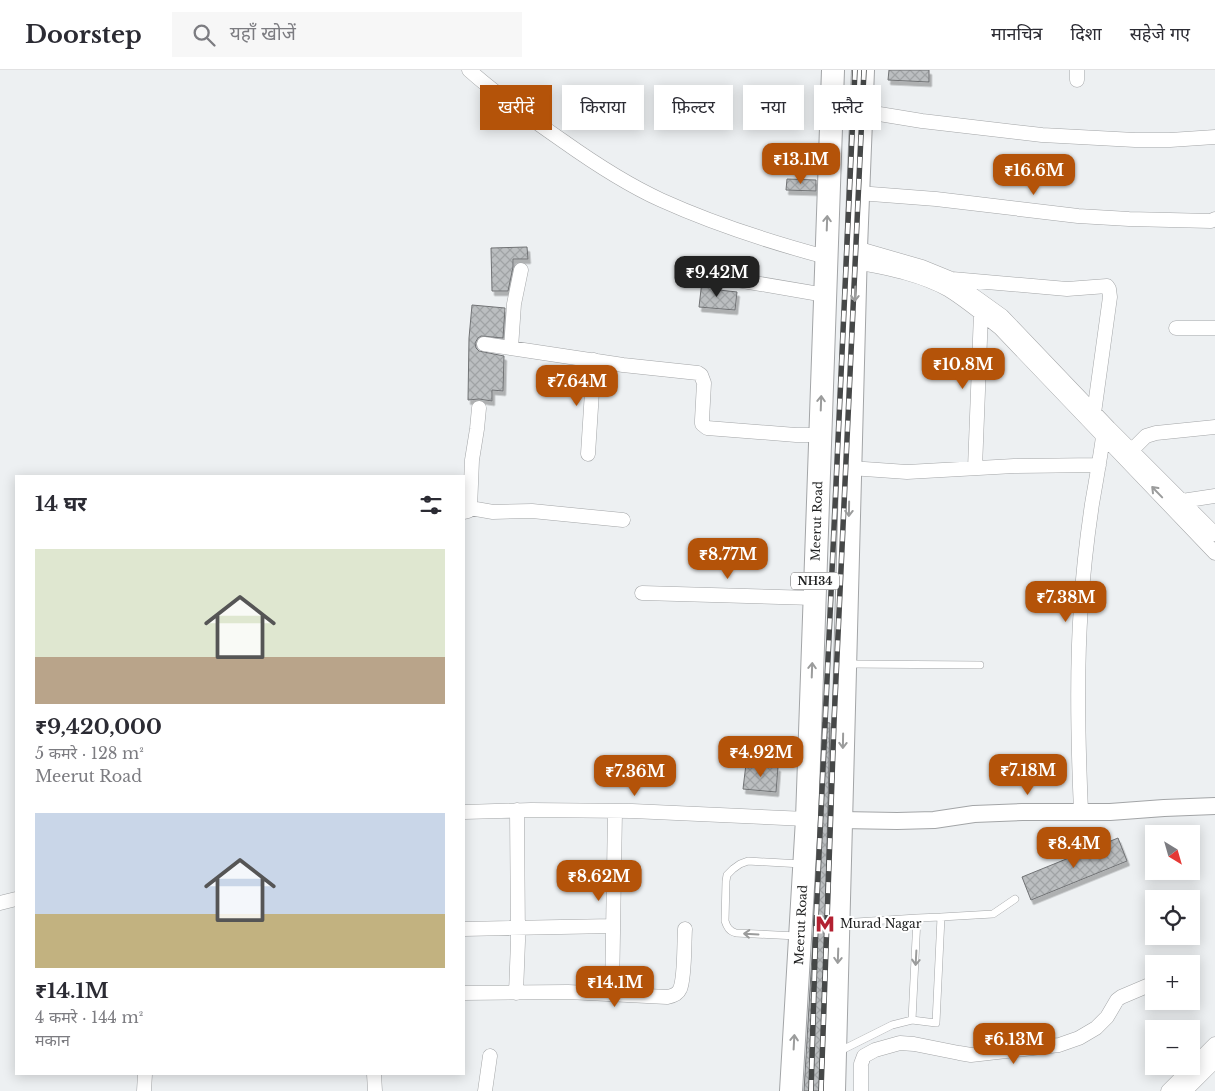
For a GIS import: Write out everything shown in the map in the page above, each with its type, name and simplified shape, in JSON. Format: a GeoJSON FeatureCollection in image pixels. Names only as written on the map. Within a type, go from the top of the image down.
{"type":"FeatureCollection","features":[{"type":"Feature","properties":{"kind":"highway","name":"Meerut Road"},"geometry":{"type":"LineString","coordinates":[[791,1091],[807,819],[833,70]]}},
{"type":"Feature","properties":{"kind":"highway","name":"NH34"},"geometry":{"type":"LineString","coordinates":[[862,85],[863,70]]}},
{"type":"Feature","properties":{"kind":"highway","name":"NH34"},"geometry":{"type":"LineString","coordinates":[[834,1091],[860,130]]}},
{"type":"Feature","properties":{"kind":"highway"},"geometry":{"type":"LineString","coordinates":[[811,704],[844,707]]}},
{"type":"Feature","properties":{"kind":"street"},"geometry":{"type":"LineString","coordinates":[[469,70],[538,124],[635,187],[660,200],[732,229],[826,257]]}},
{"type":"Feature","properties":{"kind":"street"},"geometry":{"type":"LineString","coordinates":[[881,114],[1042,135],[1135,140],[1215,137]]}},
{"type":"Feature","properties":{"kind":"street"},"geometry":{"type":"LineString","coordinates":[[858,193],[936,199],[1086,216],[1177,220],[1215,219]]}},
{"type":"Feature","properties":{"kind":"street"},"geometry":{"type":"LineString","coordinates":[[856,255],[922,267],[949,278],[968,281],[1067,289],[1107,286],[1110,297],[1094,413]]}},
{"type":"Feature","properties":{"kind":"street"},"geometry":{"type":"LineString","coordinates":[[856,255],[895,270],[923,278],[948,290],[1000,328],[1132,450],[1183,508],[1215,553]]}},
{"type":"Feature","properties":{"kind":"street"},"geometry":{"type":"LineString","coordinates":[[511,348],[514,304],[521,270]]}},
{"type":"Feature","properties":{"kind":"street"},"geometry":{"type":"LineString","coordinates":[[708,275],[825,296]]}},
{"type":"Feature","properties":{"kind":"street"},"geometry":{"type":"LineString","coordinates":[[949,278],[1002,316],[1033,347],[1102,436],[1215,534]]}},
{"type":"Feature","properties":{"kind":"street"},"geometry":{"type":"LineString","coordinates":[[975,468],[981,313]]}},
{"type":"Feature","properties":{"kind":"street"},"geometry":{"type":"LineString","coordinates":[[1176,328],[1215,328]]}},
{"type":"Feature","properties":{"kind":"street"},"geometry":{"type":"LineString","coordinates":[[484,344],[641,367],[693,372],[701,375],[704,383],[702,424],[707,428],[820,435]]}},
{"type":"Feature","properties":{"kind":"street"},"geometry":{"type":"LineString","coordinates":[[588,454],[594,360]]}},
{"type":"Feature","properties":{"kind":"street"},"geometry":{"type":"LineString","coordinates":[[479,408],[467,510],[493,512],[532,511],[623,520]]}},
{"type":"Feature","properties":{"kind":"street"},"geometry":{"type":"LineString","coordinates":[[1132,450],[1146,436],[1156,433],[1215,427]]}},
{"type":"Feature","properties":{"kind":"street"},"geometry":{"type":"LineString","coordinates":[[1080,811],[1078,725],[1081,608],[1089,530],[1102,436]]}},
{"type":"Feature","properties":{"kind":"street"},"geometry":{"type":"LineString","coordinates":[[850,468],[907,472],[1014,466],[1099,465]]}},
{"type":"Feature","properties":{"kind":"street"},"geometry":{"type":"LineString","coordinates":[[1183,508],[1215,496]]}},
{"type":"Feature","properties":{"kind":"street"},"geometry":{"type":"LineString","coordinates":[[642,593],[814,598]]}},
{"type":"Feature","properties":{"kind":"street"},"geometry":{"type":"LineString","coordinates":[[841,820],[934,820],[974,814],[1110,812],[1215,806]]}},
{"type":"Feature","properties":{"kind":"street"},"geometry":{"type":"LineString","coordinates":[[465,812],[517,810],[674,812],[807,819]]}},
{"type":"Feature","properties":{"kind":"street"},"geometry":{"type":"LineString","coordinates":[[516,993],[518,927],[517,810]]}},
{"type":"Feature","properties":{"kind":"street"},"geometry":{"type":"LineString","coordinates":[[612,994],[615,811]]}},
{"type":"Feature","properties":{"kind":"street"},"geometry":{"type":"LineString","coordinates":[[0,903],[15,899]]}},
{"type":"Feature","properties":{"kind":"street"},"geometry":{"type":"LineString","coordinates":[[465,929],[613,926]]}},
{"type":"Feature","properties":{"kind":"street"},"geometry":{"type":"LineString","coordinates":[[465,993],[568,992],[673,996],[680,989],[682,980],[685,930]]}},
{"type":"Feature","properties":{"kind":"street"},"geometry":{"type":"LineString","coordinates":[[861,1091],[861,1064],[864,1056],[875,1050],[900,1043],[971,1055],[1059,1045],[1079,1038],[1096,1028],[1107,1016],[1117,1000],[1145,987]]}},
{"type":"Feature","properties":{"kind":"street"},"geometry":{"type":"LineString","coordinates":[[1168,1091],[1215,1044]]}},
{"type":"Feature","properties":{"kind":"street"},"geometry":{"type":"LineString","coordinates":[[485,1091],[490,1056]]}},
{"type":"Feature","properties":{"kind":"street"},"geometry":{"type":"LineString","coordinates":[[1185,1091],[1215,1061]]}},
{"type":"Feature","properties":{"kind":"street"},"geometry":{"type":"LineString","coordinates":[[144,1075],[144,1091]]}},
{"type":"Feature","properties":{"kind":"street"},"geometry":{"type":"LineString","coordinates":[[374,1075],[375,1091]]}},
{"type":"Feature","properties":{"kind":"lane"},"geometry":{"type":"LineString","coordinates":[[845,664],[980,665]]}},
{"type":"Feature","properties":{"kind":"lane"},"geometry":{"type":"LineString","coordinates":[[800,936],[736,933],[731,931],[726,926],[725,921],[726,881],[727,875],[733,869],[748,861],[804,864]]}},
{"type":"Feature","properties":{"kind":"lane"},"geometry":{"type":"LineString","coordinates":[[838,923],[993,914],[1015,899]]}},
{"type":"Feature","properties":{"kind":"lane"},"geometry":{"type":"LineString","coordinates":[[835,1054],[892,1025],[912,1020],[936,1023],[941,917]]}},
{"type":"Feature","properties":{"kind":"lane"},"geometry":{"type":"LineString","coordinates":[[912,1020],[917,918]]}},
{"type":"Feature","properties":{"kind":"building"},"geometry":{"type":"Polygon","coordinates":[[[889,70],[929,70],[929,82],[888,80],[889,70]]]}},
{"type":"Feature","properties":{"kind":"building"},"geometry":{"type":"Polygon","coordinates":[[[787,179],[816,180],[816,191],[786,190],[787,179]]]}},
{"type":"Feature","properties":{"kind":"building"},"geometry":{"type":"Polygon","coordinates":[[[527,247],[528,259],[513,259],[508,291],[492,291],[491,248],[527,247]]]}},
{"type":"Feature","properties":{"kind":"building"},"geometry":{"type":"Polygon","coordinates":[[[702,281],[719,286],[719,290],[737,292],[735,310],[699,307],[702,281]]]}},
{"type":"Feature","properties":{"kind":"building"},"geometry":{"type":"Polygon","coordinates":[[[472,305],[505,308],[503,338],[481,336],[475,343],[479,351],[504,356],[503,391],[492,390],[492,401],[468,400],[469,338],[472,305]]]}},
{"type":"Feature","properties":{"kind":"building"},"geometry":{"type":"Polygon","coordinates":[[[823,722],[830,723],[821,1091],[804,1091],[820,820],[823,722]]]}},
{"type":"Feature","properties":{"kind":"building"},"geometry":{"type":"Polygon","coordinates":[[[746,764],[778,767],[776,792],[743,789],[746,764]]]}},
{"type":"Feature","properties":{"kind":"building"},"geometry":{"type":"Polygon","coordinates":[[[1118,838],[1127,861],[1031,900],[1022,877],[1118,838]]]}},
{"type":"Feature","properties":{"kind":"railway"},"geometry":{"type":"LineString","coordinates":[[811,1091],[816,920],[855,70]]}},
{"type":"Feature","properties":{"kind":"railway"},"geometry":{"type":"LineString","coordinates":[[821,1091],[834,722],[864,70]]}},
{"type":"Feature","properties":{"kind":"place","name":"Murad Nagar"},"geometry":{"type":"Point","coordinates":[825,924]}}]}
